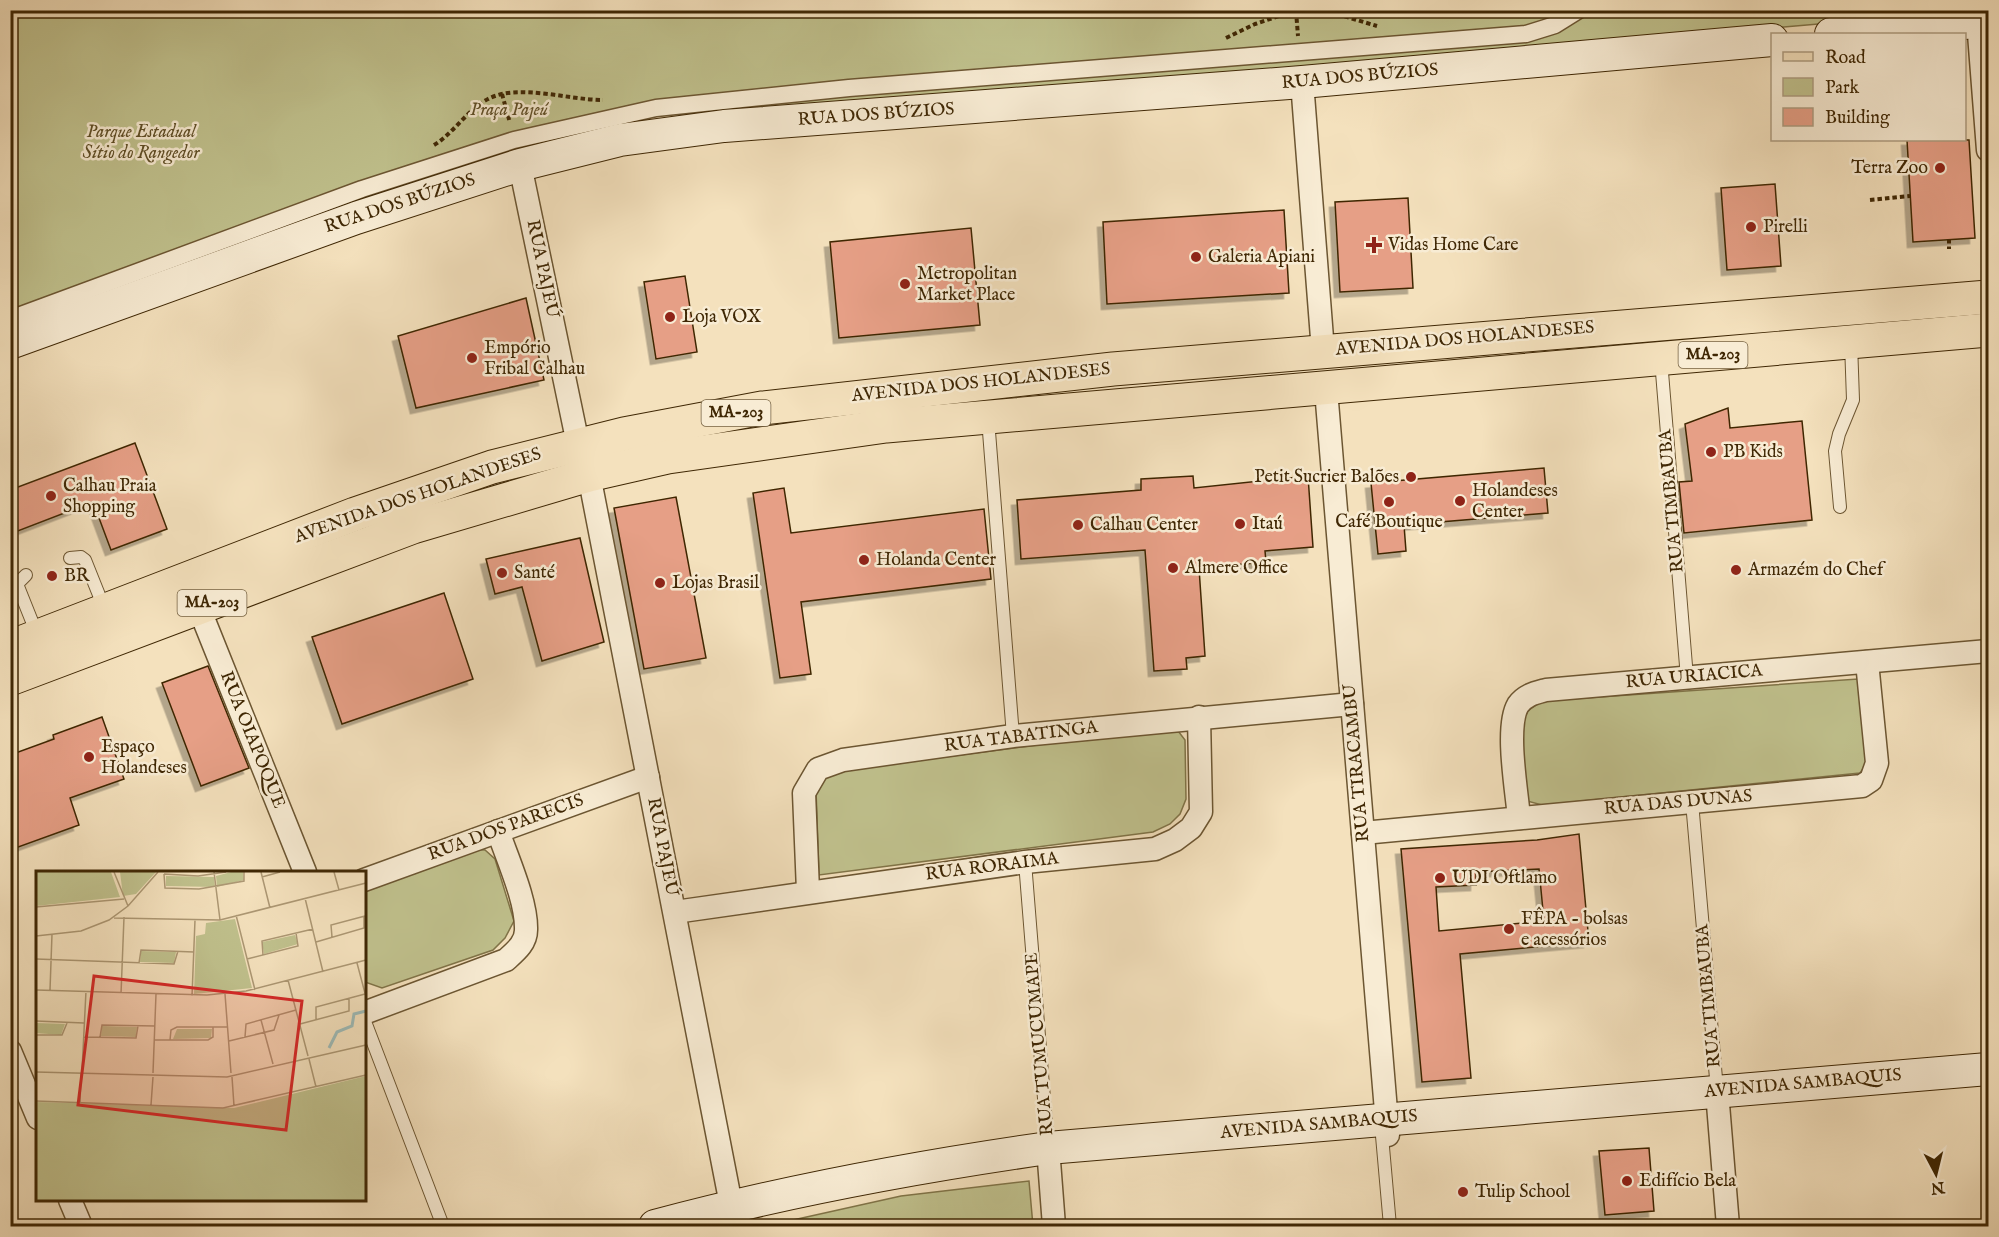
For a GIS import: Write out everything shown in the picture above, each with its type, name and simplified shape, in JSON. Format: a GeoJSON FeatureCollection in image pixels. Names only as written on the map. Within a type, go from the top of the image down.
{"type":"FeatureCollection","features":[{"type":"Feature","properties":{"kind":"main road"},"geometry":{"type":"LineString","coordinates":[[1843,33],[1983,21]]}},
{"type":"Feature","properties":{"kind":"main road","name":"RUA DOS BÚZIOS"},"geometry":{"type":"LineString","coordinates":[[10,343],[356,218],[520,165],[620,140],[680,131],[1302,82],[1771,40]]}},
{"type":"Feature","properties":{"kind":"main road","name":"AVENIDA DOS HOLANDESES"},"geometry":{"type":"LineString","coordinates":[[24,642],[355,514],[492,467],[578,444],[762,408],[1113,369],[1989,297]]}},
{"type":"Feature","properties":{"kind":"main road"},"geometry":{"type":"LineString","coordinates":[[1437,380],[1465,369],[1563,362],[1569,358],[1571,352],[1567,330]]}},
{"type":"Feature","properties":{"kind":"main road","name":"AVENIDA DOS HOLANDESES"},"geometry":{"type":"LineString","coordinates":[[10,679],[413,527],[631,464],[755,443],[886,426],[1326,390],[1989,330]]}},
{"type":"Feature","properties":{"kind":"main road"},"geometry":{"type":"LineString","coordinates":[[1237,397],[1236,381],[1239,374],[1247,370],[1375,357],[1387,353],[1397,344]]}},
{"type":"Feature","properties":{"kind":"main road","name":"AVENIDA SAMBAQUIS"},"geometry":{"type":"LineString","coordinates":[[655,1227],[726,1217],[905,1169],[1386,1130],[1718,1100],[1989,1069]]}},
{"type":"Feature","properties":{"kind":"main road","name":"AVENIDA SAMBAQUIS"},"geometry":{"type":"LineString","coordinates":[[1718,1100],[1989,1085]]}},
{"type":"Feature","properties":{"kind":"street"},"geometry":{"type":"LineString","coordinates":[[10,319],[392,180],[514,140],[656,108],[849,88],[1526,34],[1555,25],[1579,10]]}},
{"type":"Feature","properties":{"kind":"street"},"geometry":{"type":"LineString","coordinates":[[1983,21],[1989,150]]}},
{"type":"Feature","properties":{"kind":"street"},"geometry":{"type":"LineString","coordinates":[[1302,82],[1323,351]]}},
{"type":"Feature","properties":{"kind":"street","name":"RUA PAJEÚ"},"geometry":{"type":"LineString","coordinates":[[520,165],[578,444]]}},
{"type":"Feature","properties":{"kind":"street","name":"RUA TIRACAMBU"},"geometry":{"type":"LineString","coordinates":[[1326,390],[1386,1130]]}},
{"type":"Feature","properties":{"kind":"street","name":"RUA PAJEÚ"},"geometry":{"type":"LineString","coordinates":[[589,475],[675,912],[726,1217]]}},
{"type":"Feature","properties":{"kind":"street","name":"RUA OIAPOQUE"},"geometry":{"type":"LineString","coordinates":[[199,608],[304,871]]}},
{"type":"Feature","properties":{"kind":"street","name":"RUA URIACICA"},"geometry":{"type":"LineString","coordinates":[[1519,818],[1512,727],[1518,705],[1528,695],[1546,690],[1989,651]]}},
{"type":"Feature","properties":{"kind":"street","name":"RUA DAS DUNAS"},"geometry":{"type":"LineString","coordinates":[[1363,833],[1862,786],[1871,780],[1877,763],[1867,662]]}},
{"type":"Feature","properties":{"kind":"street","name":"RUA TABATINGA"},"geometry":{"type":"LineString","coordinates":[[808,891],[804,800],[808,782],[818,769],[843,760],[1013,736],[1352,704]]}},
{"type":"Feature","properties":{"kind":"street","name":"RUA RORAIMA"},"geometry":{"type":"LineString","coordinates":[[675,912],[808,891],[1025,862],[1155,849],[1175,840],[1191,828],[1201,812],[1199,717]]}},
{"type":"Feature","properties":{"kind":"street","name":"RUA DOS PARECIS"},"geometry":{"type":"LineString","coordinates":[[366,879],[648,777]]}},
{"type":"Feature","properties":{"kind":"street"},"geometry":{"type":"LineString","coordinates":[[366,1012],[506,960],[521,946],[526,931],[523,909],[498,831]]}},
{"type":"Feature","properties":{"kind":"street"},"geometry":{"type":"LineString","coordinates":[[10,1052],[36,1113]]}},
{"type":"Feature","properties":{"kind":"street","name":"RUA TIMBAUBA"},"geometry":{"type":"LineString","coordinates":[[1718,1100],[1728,1227]]}},
{"type":"Feature","properties":{"kind":"street","name":"RUA TUMUCUMAPE"},"geometry":{"type":"LineString","coordinates":[[1048,1156],[1054,1227]]}},
{"type":"Feature","properties":{"kind":"street"},"geometry":{"type":"LineString","coordinates":[[70,1201],[81,1227]]}},
{"type":"Feature","properties":{"kind":"lane"},"geometry":{"type":"LineString","coordinates":[[1840,507],[1835,452],[1839,434],[1853,400],[1851,342]]}},
{"type":"Feature","properties":{"kind":"lane","name":"RUA TIMBAUBA"},"geometry":{"type":"LineString","coordinates":[[1661,360],[1687,678]]}},
{"type":"Feature","properties":{"kind":"lane"},"geometry":{"type":"LineString","coordinates":[[988,418],[1013,736]]}},
{"type":"Feature","properties":{"kind":"lane"},"geometry":{"type":"LineString","coordinates":[[70,558],[81,557],[85,560],[105,611]]}},
{"type":"Feature","properties":{"kind":"lane"},"geometry":{"type":"LineString","coordinates":[[24,642],[17,584],[26,575]]}},
{"type":"Feature","properties":{"kind":"lane","name":"RUA TIMBAUBA"},"geometry":{"type":"LineString","coordinates":[[1692,802],[1718,1100]]}},
{"type":"Feature","properties":{"kind":"lane","name":"RUA TUMUCUMAPE"},"geometry":{"type":"LineString","coordinates":[[1025,862],[1048,1156]]}},
{"type":"Feature","properties":{"kind":"lane"},"geometry":{"type":"LineString","coordinates":[[366,1025],[443,1227]]}},
{"type":"Feature","properties":{"kind":"lane","name":"RUA TIRACAMBU"},"geometry":{"type":"LineString","coordinates":[[1386,1130],[1390,1227]]}},
{"type":"Feature","properties":{"kind":"path"},"geometry":{"type":"LineString","coordinates":[[1869,200],[1910,196]]}},
{"type":"Feature","properties":{"kind":"path"},"geometry":{"type":"LineString","coordinates":[[1949,239],[1949,249]]}},
{"type":"Feature","properties":{"kind":"green space","name":"Parque Estadual Sítio do Rangedor"},"geometry":{"type":"Polygon","coordinates":[[[10,11],[1969,11],[1301,69],[651,116],[516,150],[11,326],[10,11]]]}},
{"type":"Feature","properties":{"kind":"green space"},"geometry":{"type":"Polygon","coordinates":[[[1858,679],[1868,762],[1860,773],[1542,805],[1527,801],[1521,728],[1526,712],[1542,701],[1858,679]]]}},
{"type":"Feature","properties":{"kind":"green space"},"geometry":{"type":"Polygon","coordinates":[[[1175,727],[1185,740],[1186,799],[1180,814],[1170,824],[1153,832],[819,875],[816,790],[823,777],[844,770],[1175,727]]]}},
{"type":"Feature","properties":{"kind":"green space"},"geometry":{"type":"Polygon","coordinates":[[[472,849],[485,850],[495,859],[514,921],[505,938],[493,950],[382,988],[366,982],[366,887],[472,849]]]}},
{"type":"Feature","properties":{"kind":"green space"},"geometry":{"type":"Polygon","coordinates":[[[1029,1181],[1033,1226],[766,1226],[901,1196],[1029,1181]]]}},
{"type":"Feature","properties":{"kind":"building","name":"Terra Zoo"},"geometry":{"type":"Polygon","coordinates":[[[1969,140],[1975,238],[1913,242],[1907,141],[1969,140]]]}},
{"type":"Feature","properties":{"kind":"building","name":"Pirelli"},"geometry":{"type":"Polygon","coordinates":[[[1775,184],[1781,266],[1727,270],[1721,188],[1775,184]]]}},
{"type":"Feature","properties":{"kind":"building","name":"Vidas Home Care"},"geometry":{"type":"Polygon","coordinates":[[[1408,198],[1413,288],[1340,292],[1335,202],[1408,198]]]}},
{"type":"Feature","properties":{"kind":"building","name":"Galeria Apiani"},"geometry":{"type":"Polygon","coordinates":[[[1284,210],[1289,293],[1107,304],[1103,222],[1284,210]]]}},
{"type":"Feature","properties":{"kind":"building","name":"Metropolitan Market Place"},"geometry":{"type":"Polygon","coordinates":[[[971,228],[980,325],[839,338],[830,242],[971,228]]]}},
{"type":"Feature","properties":{"kind":"building","name":"Loja VOX"},"geometry":{"type":"Polygon","coordinates":[[[685,276],[697,352],[656,359],[644,282],[685,276]]]}},
{"type":"Feature","properties":{"kind":"building","name":"Empório Fribal Calhau"},"geometry":{"type":"Polygon","coordinates":[[[526,298],[544,380],[416,408],[398,336],[526,298]]]}},
{"type":"Feature","properties":{"kind":"building"},"geometry":{"type":"Polygon","coordinates":[[[1728,408],[1730,428],[1802,421],[1812,520],[1684,533],[1679,482],[1692,481],[1685,424],[1728,408]]]}},
{"type":"Feature","properties":{"kind":"building"},"geometry":{"type":"Polygon","coordinates":[[[135,443],[167,529],[111,550],[93,502],[10,534],[10,490],[135,443]]]}},
{"type":"Feature","properties":{"kind":"building","name":"Holandeses Center"},"geometry":{"type":"Polygon","coordinates":[[[1544,468],[1548,513],[1404,525],[1406,551],[1378,554],[1371,483],[1544,468]]]}},
{"type":"Feature","properties":{"kind":"building"},"geometry":{"type":"Polygon","coordinates":[[[1193,476],[1194,488],[1308,476],[1313,547],[1265,551],[1266,562],[1199,568],[1205,656],[1186,658],[1187,669],[1154,671],[1145,550],[1021,559],[1017,500],[1141,490],[1141,479],[1193,476]]]}},
{"type":"Feature","properties":{"kind":"building"},"geometry":{"type":"Polygon","coordinates":[[[784,488],[791,533],[984,509],[991,579],[801,602],[811,674],[780,678],[753,493],[784,488]]]}},
{"type":"Feature","properties":{"kind":"building","name":"Lojas Brasil"},"geometry":{"type":"Polygon","coordinates":[[[676,497],[706,658],[644,669],[614,508],[676,497]]]}},
{"type":"Feature","properties":{"kind":"building"},"geometry":{"type":"Polygon","coordinates":[[[580,538],[604,642],[542,661],[522,587],[495,594],[486,559],[580,538]]]}},
{"type":"Feature","properties":{"kind":"building"},"geometry":{"type":"Polygon","coordinates":[[[444,593],[473,679],[342,724],[312,637],[444,593]]]}},
{"type":"Feature","properties":{"kind":"building"},"geometry":{"type":"Polygon","coordinates":[[[208,666],[249,768],[201,786],[162,683],[208,666]]]}},
{"type":"Feature","properties":{"kind":"building"},"geometry":{"type":"Polygon","coordinates":[[[102,717],[124,779],[70,798],[79,825],[10,850],[10,755],[54,739],[53,735],[102,717]]]}},
{"type":"Feature","properties":{"kind":"building"},"geometry":{"type":"Polygon","coordinates":[[[1579,834],[1589,942],[1460,954],[1471,1078],[1422,1082],[1401,849],[1537,840],[1579,834]],[[1539,869],[1476,872],[1476,885],[1436,887],[1439,931],[1544,921],[1539,869]]]}},
{"type":"Feature","properties":{"kind":"building","name":"Edifício Bela"},"geometry":{"type":"Polygon","coordinates":[[[1649,1148],[1654,1211],[1605,1215],[1599,1151],[1649,1148]]]}},
{"type":"Feature","properties":{"kind":"place","name":"Terra Zoo"},"geometry":{"type":"Point","coordinates":[1940,168]}},
{"type":"Feature","properties":{"kind":"place","name":"Pirelli"},"geometry":{"type":"Point","coordinates":[1751,227]}},
{"type":"Feature","properties":{"kind":"place","name":"Vidas Home Care"},"geometry":{"type":"Point","coordinates":[1374,245]}},
{"type":"Feature","properties":{"kind":"place","name":"Galeria Apiani"},"geometry":{"type":"Point","coordinates":[1196,257]}},
{"type":"Feature","properties":{"kind":"place","name":"Metropolitan Market Place"},"geometry":{"type":"Point","coordinates":[905,284]}},
{"type":"Feature","properties":{"kind":"place","name":"Loja VOX"},"geometry":{"type":"Point","coordinates":[670,317]}},
{"type":"Feature","properties":{"kind":"place","name":"Empório Fribal Calhau"},"geometry":{"type":"Point","coordinates":[472,358]}},
{"type":"Feature","properties":{"kind":"place","name":"PB Kids"},"geometry":{"type":"Point","coordinates":[1711,452]}},
{"type":"Feature","properties":{"kind":"place","name":"Petit Sucrier Balões"},"geometry":{"type":"Point","coordinates":[1411,477]}},
{"type":"Feature","properties":{"kind":"place","name":"Calhau Praia Shopping"},"geometry":{"type":"Point","coordinates":[51,496]}},
{"type":"Feature","properties":{"kind":"place","name":"Holandeses Center"},"geometry":{"type":"Point","coordinates":[1460,501]}},
{"type":"Feature","properties":{"kind":"place","name":"Café Boutique"},"geometry":{"type":"Point","coordinates":[1389,502]}},
{"type":"Feature","properties":{"kind":"place","name":"Itaú"},"geometry":{"type":"Point","coordinates":[1240,524]}},
{"type":"Feature","properties":{"kind":"place","name":"Calhau Center"},"geometry":{"type":"Point","coordinates":[1078,525]}},
{"type":"Feature","properties":{"kind":"place","name":"Holanda Center"},"geometry":{"type":"Point","coordinates":[864,560]}},
{"type":"Feature","properties":{"kind":"place","name":"Almere Office"},"geometry":{"type":"Point","coordinates":[1173,568]}},
{"type":"Feature","properties":{"kind":"place","name":"Armazém do Chef"},"geometry":{"type":"Point","coordinates":[1736,570]}},
{"type":"Feature","properties":{"kind":"place","name":"Santé"},"geometry":{"type":"Point","coordinates":[502,573]}},
{"type":"Feature","properties":{"kind":"place","name":"BR"},"geometry":{"type":"Point","coordinates":[52,576]}},
{"type":"Feature","properties":{"kind":"place","name":"Lojas Brasil"},"geometry":{"type":"Point","coordinates":[660,583]}},
{"type":"Feature","properties":{"kind":"place","name":"Espaço Holandeses"},"geometry":{"type":"Point","coordinates":[89,757]}},
{"type":"Feature","properties":{"kind":"place","name":"UDI Oftlamo"},"geometry":{"type":"Point","coordinates":[1440,878]}},
{"type":"Feature","properties":{"kind":"place","name":"FÊPA - bolsas e acessórios"},"geometry":{"type":"Point","coordinates":[1509,929]}},
{"type":"Feature","properties":{"kind":"place","name":"Edifício Bela"},"geometry":{"type":"Point","coordinates":[1627,1181]}},
{"type":"Feature","properties":{"kind":"place","name":"Tulip School"},"geometry":{"type":"Point","coordinates":[1463,1192]}},
{"type":"Feature","properties":{"kind":"park label","name":"Praça Pajeú"},"geometry":{"type":"Point","coordinates":[509,110]}}]}
